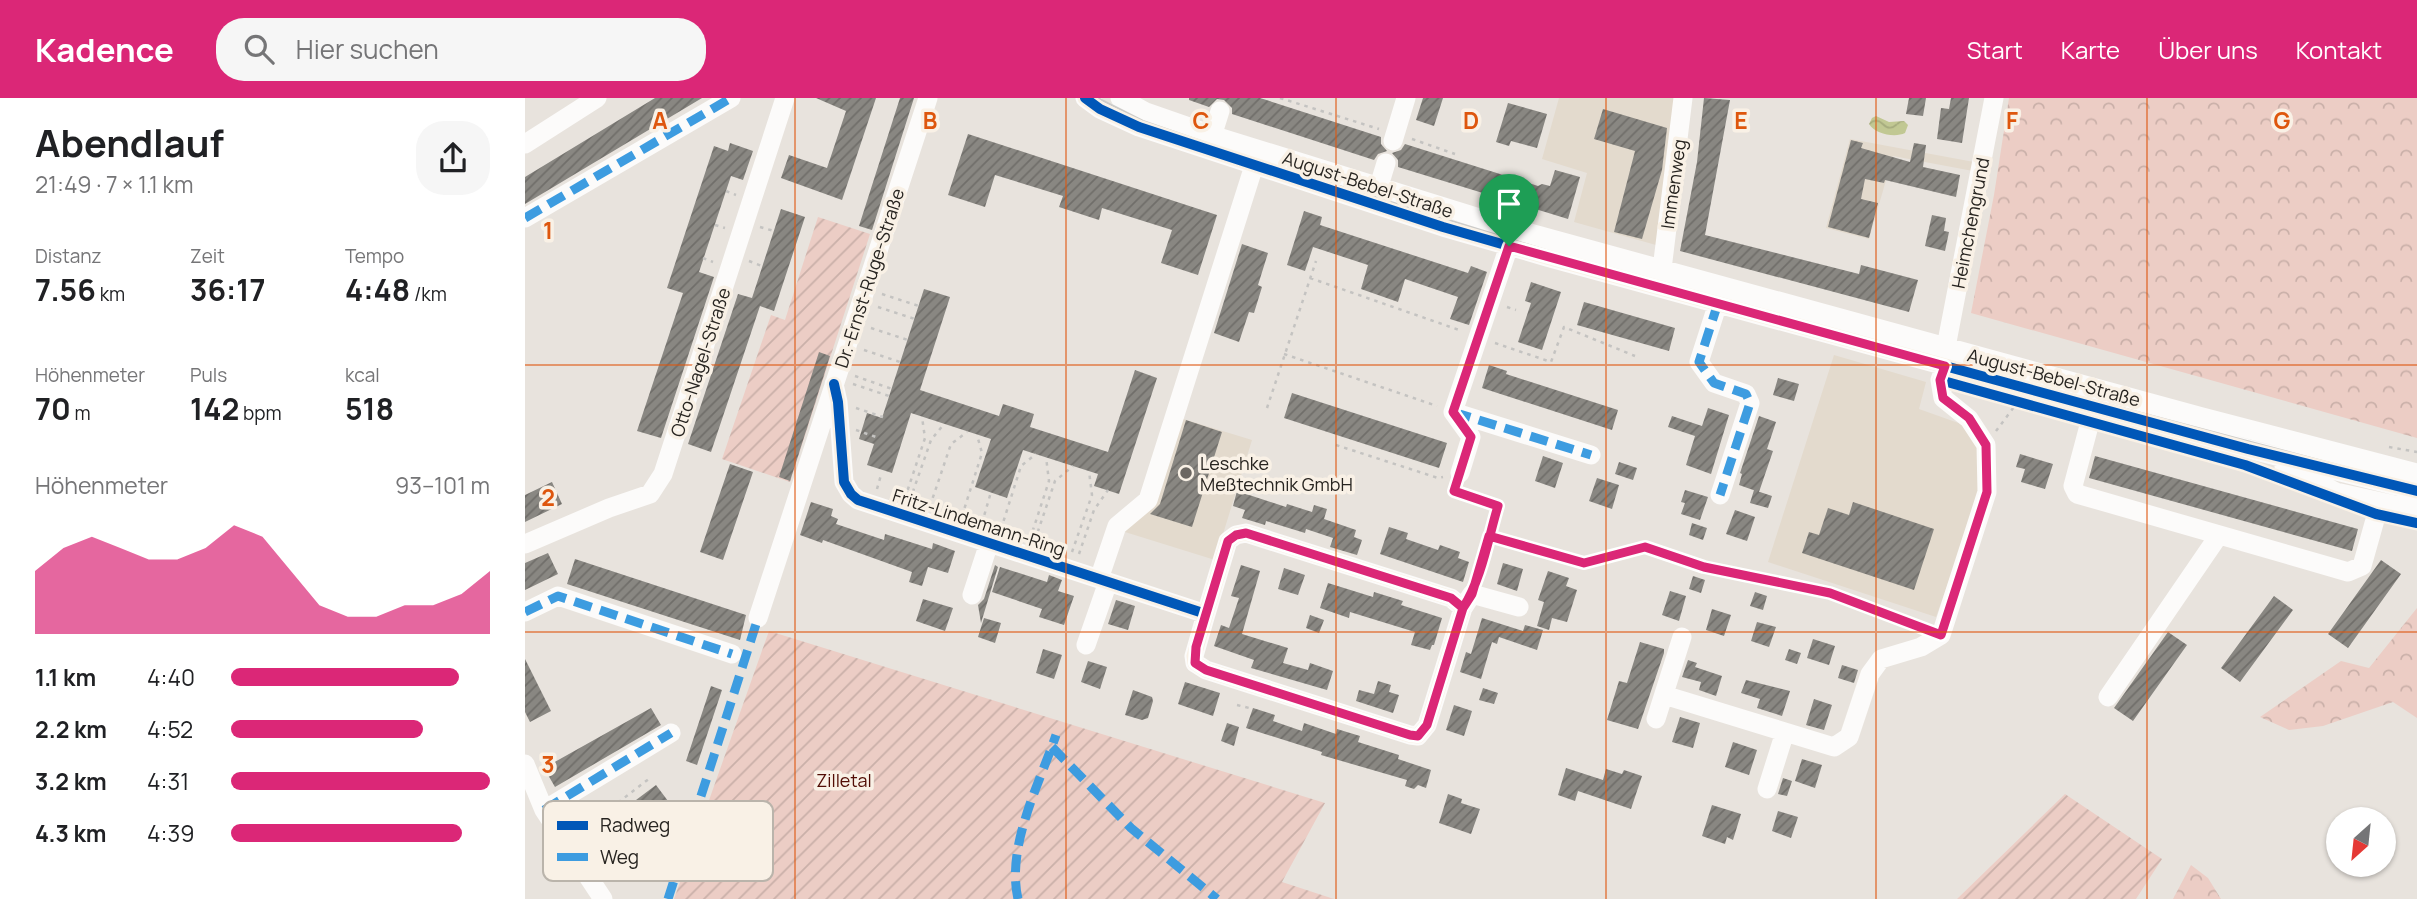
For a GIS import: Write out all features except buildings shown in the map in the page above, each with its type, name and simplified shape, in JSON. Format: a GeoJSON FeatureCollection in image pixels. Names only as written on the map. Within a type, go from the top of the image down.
{"type":"FeatureCollection","features":[{"type":"Feature","properties":{"kind":"street"},"geometry":{"type":"LineString","coordinates":[[525,144],[597,98]]}},
{"type":"Feature","properties":{"kind":"street"},"geometry":{"type":"LineString","coordinates":[[525,218],[731,98]]}},
{"type":"Feature","properties":{"kind":"street","name":"Otto-Nagel-Straße"},"geometry":{"type":"LineString","coordinates":[[525,544],[609,508],[650,494],[663,474],[785,98]]}},
{"type":"Feature","properties":{"kind":"street","name":"Dr.-Ernst-Ruge-Straße"},"geometry":{"type":"LineString","coordinates":[[758,618],[928,98]]}},
{"type":"Feature","properties":{"kind":"street","name":"August-Bebel-Straße"},"geometry":{"type":"LineString","coordinates":[[1085,98],[1100,109],[1139,127],[1210,142]]}},
{"type":"Feature","properties":{"kind":"street","name":"August-Bebel-Straße"},"geometry":{"type":"LineString","coordinates":[[1120,98],[1210,142],[1717,303],[1946,356],[2417,473]]}},
{"type":"Feature","properties":{"kind":"street"},"geometry":{"type":"LineString","coordinates":[[1394,137],[1406,98]]}},
{"type":"Feature","properties":{"kind":"street","name":"Immenweg"},"geometry":{"type":"LineString","coordinates":[[1662,269],[1683,98]]}},
{"type":"Feature","properties":{"kind":"street","name":"Heimchengrund"},"geometry":{"type":"LineString","coordinates":[[1986,445],[1969,418],[1943,398],[1940,380],[1994,98]]}},
{"type":"Feature","properties":{"kind":"street"},"geometry":{"type":"LineString","coordinates":[[1210,142],[1220,111]]}},
{"type":"Feature","properties":{"kind":"street"},"geometry":{"type":"LineString","coordinates":[[1086,645],[1117,526],[1148,500],[1257,158]]}},
{"type":"Feature","properties":{"kind":"street"},"geometry":{"type":"LineString","coordinates":[[1376,196],[1386,163]]}},
{"type":"Feature","properties":{"kind":"street"},"geometry":{"type":"LineString","coordinates":[[1453,412],[1512,237]]}},
{"type":"Feature","properties":{"kind":"street","name":"August-Bebel-Straße"},"geometry":{"type":"LineString","coordinates":[[1512,237],[1662,269],[1946,356],[2094,407],[2417,491]]}},
{"type":"Feature","properties":{"kind":"street"},"geometry":{"type":"LineString","coordinates":[[1717,303],[1699,362],[1714,383],[1746,394],[1750,403],[1720,495]]}},
{"type":"Feature","properties":{"kind":"street","name":"Fritz-Lindemann-Ring"},"geometry":{"type":"LineString","coordinates":[[836,384],[844,482],[858,500],[1206,614]]}},
{"type":"Feature","properties":{"kind":"street","name":"August-Bebel-Straße"},"geometry":{"type":"LineString","coordinates":[[2094,407],[2073,486],[2077,494],[2348,572],[2362,566],[2380,502]]}},
{"type":"Feature","properties":{"kind":"street"},"geometry":{"type":"LineString","coordinates":[[1453,412],[1591,455]]}},
{"type":"Feature","properties":{"kind":"street"},"geometry":{"type":"LineString","coordinates":[[1453,412],[1471,437],[1460,473]]}},
{"type":"Feature","properties":{"kind":"street"},"geometry":{"type":"LineString","coordinates":[[1664,695],[1835,747],[1850,737],[1870,674],[1881,659],[1921,647],[1941,635],[1987,492],[1986,445]]}},
{"type":"Feature","properties":{"kind":"street"},"geometry":{"type":"LineString","coordinates":[[2248,449],[2336,492],[2417,510]]}},
{"type":"Feature","properties":{"kind":"street"},"geometry":{"type":"LineString","coordinates":[[1467,601],[1427,725],[1418,736],[1206,670],[1195,663],[1194,656],[1228,541],[1236,535],[1246,533],[1451,598],[1519,607]]}},
{"type":"Feature","properties":{"kind":"street"},"geometry":{"type":"LineString","coordinates":[[2108,697],[2219,535]]}},
{"type":"Feature","properties":{"kind":"street"},"geometry":{"type":"LineString","coordinates":[[972,595],[987,543]]}},
{"type":"Feature","properties":{"kind":"street"},"geometry":{"type":"LineString","coordinates":[[525,612],[558,596],[732,654]]}},
{"type":"Feature","properties":{"kind":"street"},"geometry":{"type":"LineString","coordinates":[[1656,719],[1682,637]]}},
{"type":"Feature","properties":{"kind":"street"},"geometry":{"type":"LineString","coordinates":[[1767,789],[1784,732]]}},
{"type":"Feature","properties":{"kind":"street"},"geometry":{"type":"LineString","coordinates":[[558,801],[671,733]]}},
{"type":"Feature","properties":{"kind":"street"},"geometry":{"type":"LineString","coordinates":[[525,764],[547,801]]}},
{"type":"Feature","properties":{"kind":"street"},"geometry":{"type":"LineString","coordinates":[[593,881],[603,899]]}},
{"type":"Feature","properties":{"kind":"path"},"geometry":{"type":"LineString","coordinates":[[1280,98],[1394,137],[1455,154]]}},
{"type":"Feature","properties":{"kind":"path"},"geometry":{"type":"LineString","coordinates":[[1267,408],[1316,261]]}},
{"type":"Feature","properties":{"kind":"path"},"geometry":{"type":"LineString","coordinates":[[1310,278],[1551,362],[1564,327],[1635,356]]}},
{"type":"Feature","properties":{"kind":"path"},"geometry":{"type":"LineString","coordinates":[[863,295],[919,306]]}},
{"type":"Feature","properties":{"kind":"path"},"geometry":{"type":"LineString","coordinates":[[863,295],[915,319]]}},
{"type":"Feature","properties":{"kind":"path"},"geometry":{"type":"LineString","coordinates":[[854,322],[908,340]]}},
{"type":"Feature","properties":{"kind":"path"},"geometry":{"type":"LineString","coordinates":[[846,345],[900,362]]}},
{"type":"Feature","properties":{"kind":"path"},"geometry":{"type":"LineString","coordinates":[[1284,354],[1453,412]]}},
{"type":"Feature","properties":{"kind":"path"},"geometry":{"type":"LineString","coordinates":[[836,384],[892,389]]}},
{"type":"Feature","properties":{"kind":"path"},"geometry":{"type":"LineString","coordinates":[[836,384],[889,396]]}},
{"type":"Feature","properties":{"kind":"path"},"geometry":{"type":"LineString","coordinates":[[836,384],[883,417]]}},
{"type":"Feature","properties":{"kind":"path"},"geometry":{"type":"LineString","coordinates":[[1986,445],[2018,401]]}},
{"type":"Feature","properties":{"kind":"path"},"geometry":{"type":"LineString","coordinates":[[902,515],[925,438],[922,416]]}},
{"type":"Feature","properties":{"kind":"path"},"geometry":{"type":"LineString","coordinates":[[902,515],[931,439],[944,424]]}},
{"type":"Feature","properties":{"kind":"path"},"geometry":{"type":"LineString","coordinates":[[925,523],[951,444],[967,432]]}},
{"type":"Feature","properties":{"kind":"path"},"geometry":{"type":"LineString","coordinates":[[956,533],[982,453],[977,435]]}},
{"type":"Feature","properties":{"kind":"path"},"geometry":{"type":"LineString","coordinates":[[1336,446],[1438,478],[1460,473]]}},
{"type":"Feature","properties":{"kind":"path"},"geometry":{"type":"LineString","coordinates":[[987,543],[1021,466],[1036,454]]}},
{"type":"Feature","properties":{"kind":"path"},"geometry":{"type":"LineString","coordinates":[[1027,556],[1049,481],[1046,457]]}},
{"type":"Feature","properties":{"kind":"path"},"geometry":{"type":"LineString","coordinates":[[1027,556],[1055,481],[1073,466]]}},
{"type":"Feature","properties":{"kind":"path"},"geometry":{"type":"LineString","coordinates":[[1070,570],[1092,495],[1089,471]]}},
{"type":"Feature","properties":{"kind":"path"},"geometry":{"type":"LineString","coordinates":[[1460,473],[1454,491],[1498,506],[1467,601]]}},
{"type":"Feature","properties":{"kind":"path"},"geometry":{"type":"LineString","coordinates":[[1070,570],[1094,510],[1108,490]]}},
{"type":"Feature","properties":{"kind":"path"},"geometry":{"type":"LineString","coordinates":[[987,543],[991,492]]}},
{"type":"Feature","properties":{"kind":"path"},"geometry":{"type":"LineString","coordinates":[[1489,536],[1584,563],[1645,547],[1704,567],[1830,593],[1941,635]]}},
{"type":"Feature","properties":{"kind":"path"},"geometry":{"type":"LineString","coordinates":[[1237,705],[1249,708]]}},
{"type":"Feature","properties":{"kind":"path"},"geometry":{"type":"LineString","coordinates":[[620,801],[650,778]]}},
{"type":"Feature","properties":{"kind":"shaded area"},"geometry":{"type":"Polygon","coordinates":[[[1559,98],[1674,98],[1656,245],[1574,222],[1587,173],[1542,159],[1559,98]]]}},
{"type":"Feature","properties":{"kind":"shaded area"},"geometry":{"type":"Polygon","coordinates":[[[1850,139],[1974,162],[1973,171],[1893,156],[1869,239],[1826,228],[1850,139]]]}},
{"type":"Feature","properties":{"kind":"shaded area"},"geometry":{"type":"Polygon","coordinates":[[[1834,355],[1926,382],[1919,409],[1964,425],[1978,446],[1979,496],[1936,617],[1768,562],[1834,355]]]}},
{"type":"Feature","properties":{"kind":"shaded area"},"geometry":{"type":"Polygon","coordinates":[[[1180,418],[1252,440],[1215,560],[1125,532],[1180,418]]]}},
{"type":"Feature","properties":{"kind":"green space"},"geometry":{"type":"Polygon","coordinates":[[[2009,98],[2417,98],[2417,438],[1971,313],[1994,195],[2009,98]]]}},
{"type":"Feature","properties":{"kind":"green space"},"geometry":{"type":"Polygon","coordinates":[[[818,217],[870,234],[790,482],[722,459],[771,315],[785,320],[818,217]]]}},
{"type":"Feature","properties":{"kind":"green space"},"geometry":{"type":"Polygon","coordinates":[[[2417,608],[2417,718],[2393,702],[2323,726],[2289,730],[2260,717],[2341,661],[2369,668],[2417,608]]]}},
{"type":"Feature","properties":{"kind":"green space","name":"Zilletal"},"geometry":{"type":"Polygon","coordinates":[[[769,631],[1325,803],[1282,882],[1334,899],[674,899],[680,881],[773,881],[773,801],[709,801],[769,631]]]}},
{"type":"Feature","properties":{"kind":"green space"},"geometry":{"type":"Polygon","coordinates":[[[2065,794],[2162,859],[2136,899],[1957,899],[2065,794]]]}},
{"type":"Feature","properties":{"kind":"green space"},"geometry":{"type":"Polygon","coordinates":[[[2191,865],[2208,878],[2221,899],[2173,899],[2191,865]]]}},
{"type":"Feature","properties":{"kind":"water"},"geometry":{"type":"Polygon","coordinates":[[[1876,116],[1889,122],[1904,121],[1908,125],[1905,133],[1880,133],[1869,124],[1876,116]]]}},
{"type":"Feature","properties":{"kind":"tram line"},"geometry":{"type":"LineString","coordinates":[[1098,98],[1143,121],[1256,160],[1568,257],[2417,486]]}},
{"type":"Feature","properties":{"kind":"marked path"},"geometry":{"type":"LineString","coordinates":[[525,218],[731,98]]}},
{"type":"Feature","properties":{"kind":"marked path"},"geometry":{"type":"LineString","coordinates":[[1718,303],[1699,362],[1714,383],[1746,394],[1750,403],[1720,495]]}},
{"type":"Feature","properties":{"kind":"marked path"},"geometry":{"type":"LineString","coordinates":[[1453,412],[1591,455]]}},
{"type":"Feature","properties":{"kind":"marked path"},"geometry":{"type":"LineString","coordinates":[[525,612],[558,596],[732,654]]}},
{"type":"Feature","properties":{"kind":"marked path"},"geometry":{"type":"LineString","coordinates":[[699,801],[758,618]]}},
{"type":"Feature","properties":{"kind":"marked path"},"geometry":{"type":"LineString","coordinates":[[559,801],[671,733]]}},
{"type":"Feature","properties":{"kind":"marked path"},"geometry":{"type":"LineString","coordinates":[[1018,899],[1015,879],[1020,837],[1056,735]]}},
{"type":"Feature","properties":{"kind":"marked path"},"geometry":{"type":"LineString","coordinates":[[1052,747],[1131,828],[1217,899]]}},
{"type":"Feature","properties":{"kind":"marked path"},"geometry":{"type":"LineString","coordinates":[[668,899],[674,881]]}},
{"type":"Feature","properties":{"kind":"cycle path"},"geometry":{"type":"LineString","coordinates":[[1085,98],[1100,109],[1139,127],[1443,227],[2248,449],[2417,491]]}},
{"type":"Feature","properties":{"kind":"cycle path"},"geometry":{"type":"LineString","coordinates":[[1940,380],[2245,465],[2376,514],[2417,523]]}},
{"type":"Feature","properties":{"kind":"cycle path"},"geometry":{"type":"LineString","coordinates":[[834,384],[838,402],[844,482],[858,500],[1206,614],[1194,656],[1195,663],[1206,670],[1418,736],[1427,725],[1463,608],[1451,598],[1246,533],[1236,535],[1228,541],[1206,614]]}},
{"type":"Feature","properties":{"kind":"place","name":"Leschke Meßtechnik GmbH"},"geometry":{"type":"Point","coordinates":[1186,473]}},
{"type":"Feature","properties":{"kind":"route"},"geometry":{"type":"LineString","coordinates":[[1509,246],[1453,412],[1471,437],[1454,491],[1498,506],[1489,536],[1472,594],[1463,608],[1451,598],[1372,572],[1246,533],[1236,535],[1228,541],[1196,647],[1195,663],[1206,670],[1418,736],[1427,725],[1463,608],[1472,594],[1489,536],[1584,563],[1645,547],[1704,567],[1830,593],[1941,635],[1987,492],[1986,445],[1969,418],[1943,398],[1940,380],[1945,366],[1509,246]]}}]}
